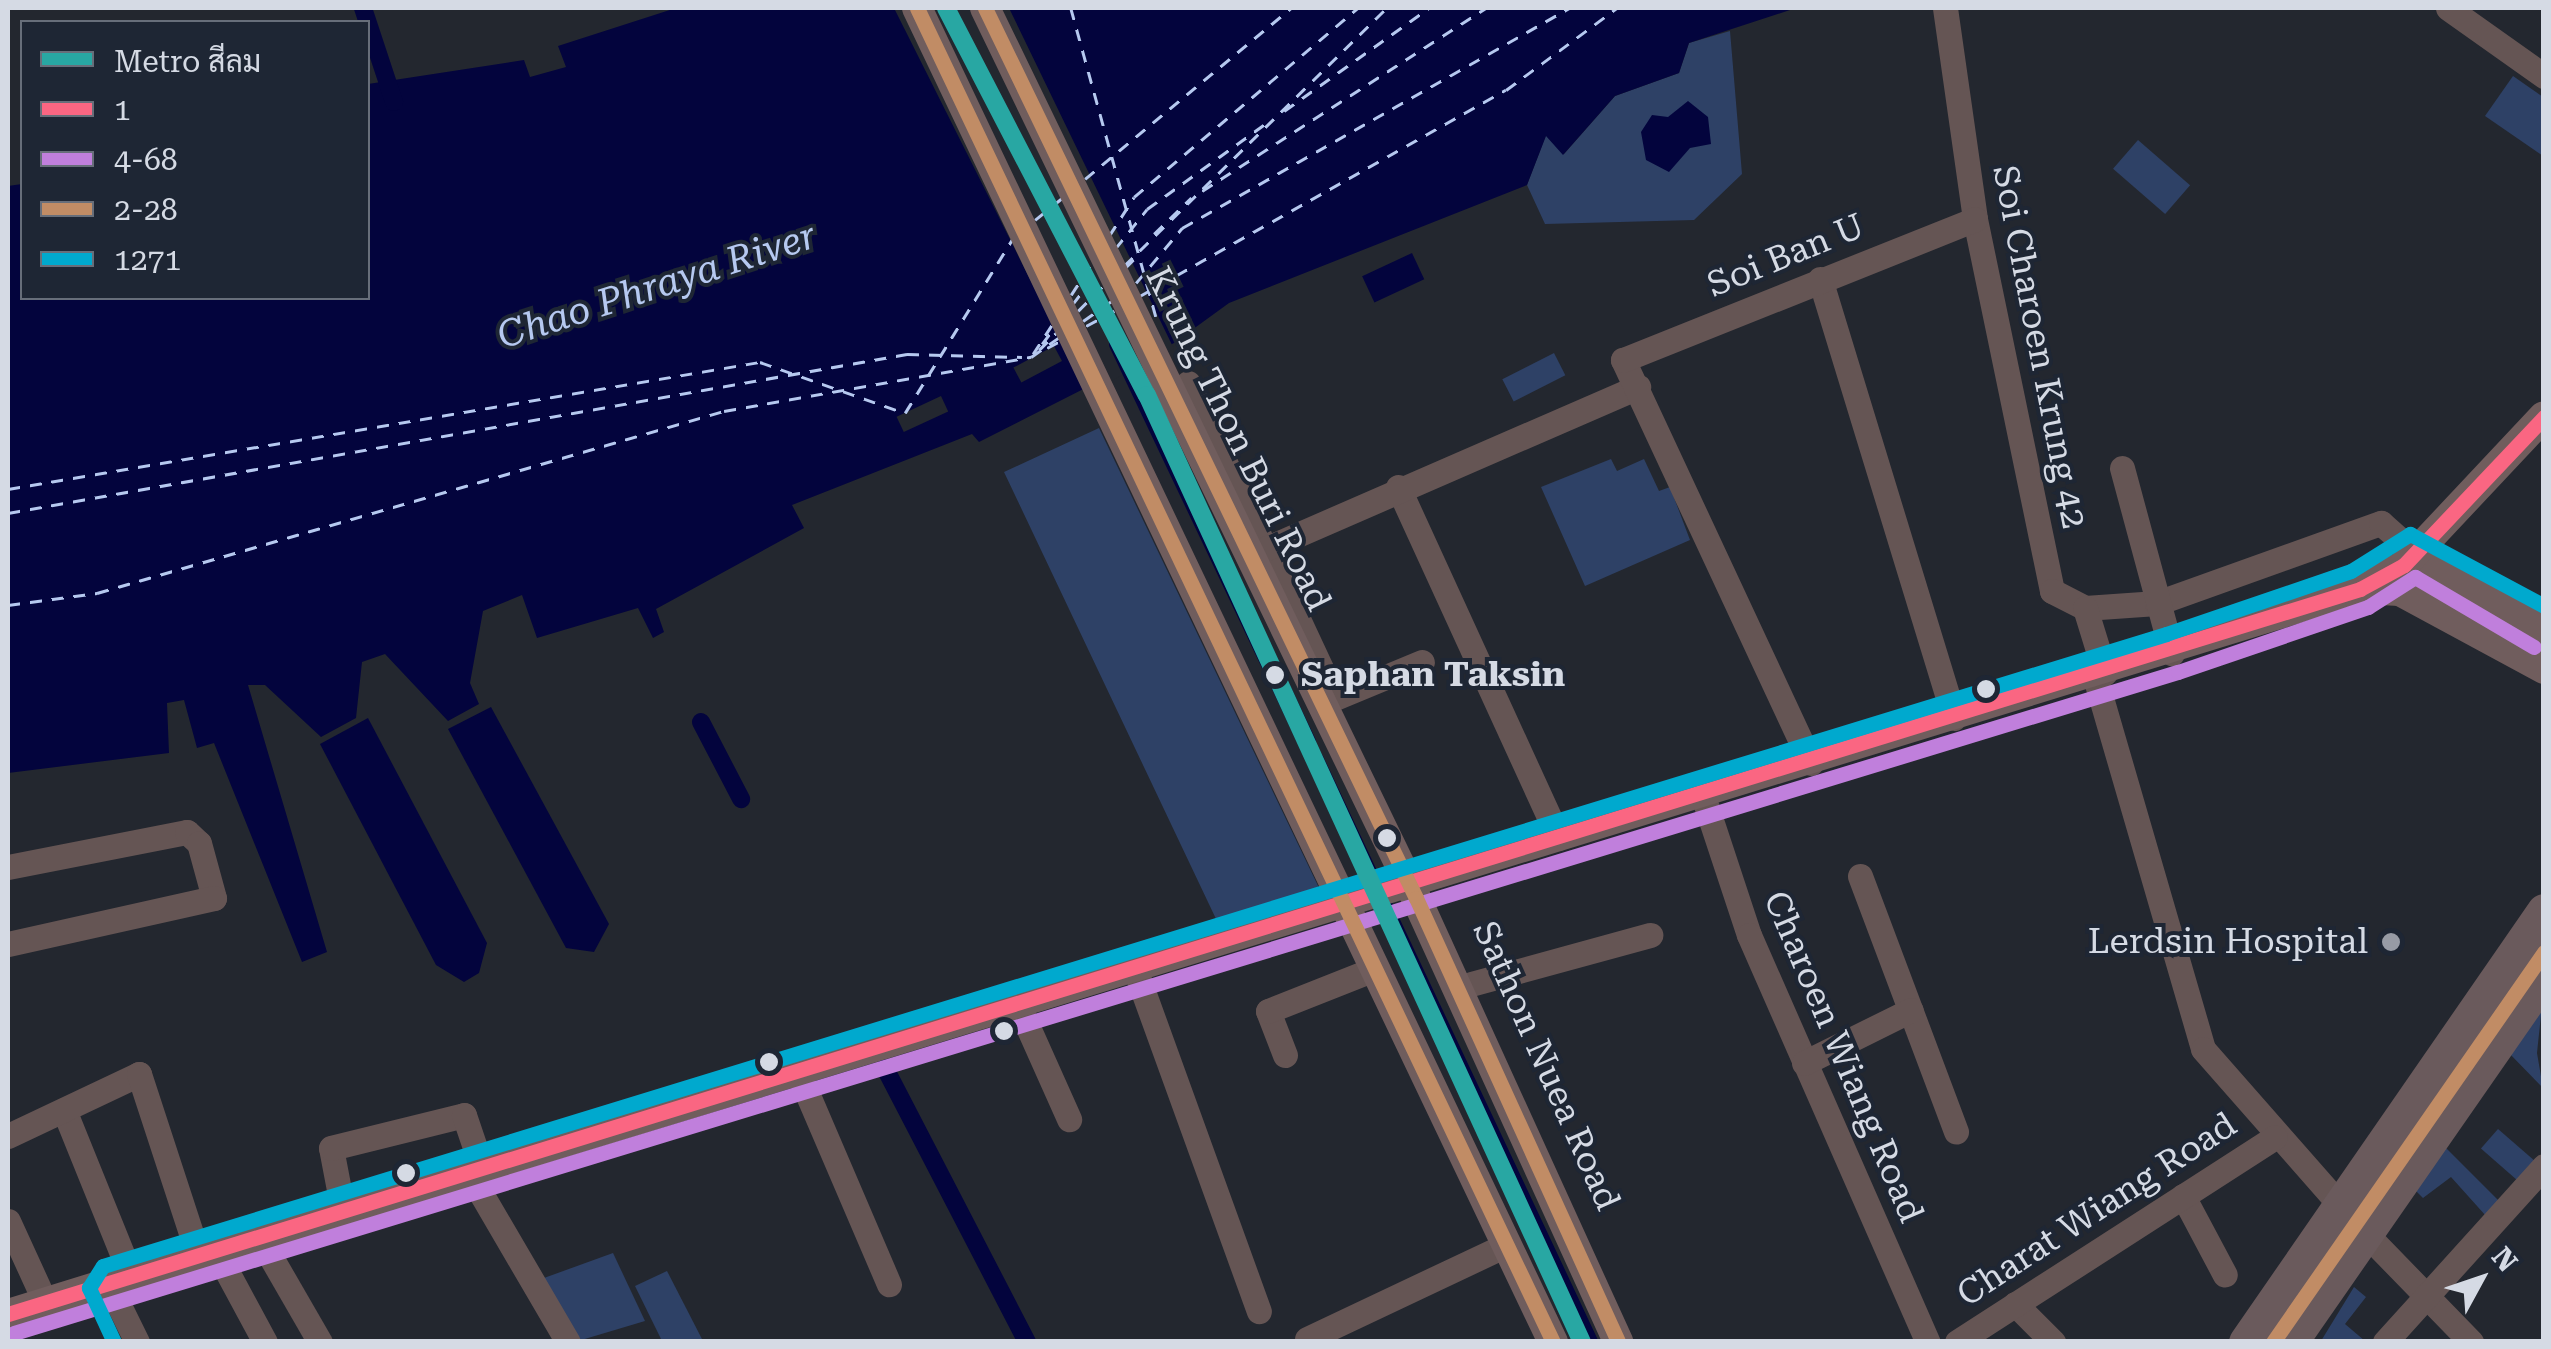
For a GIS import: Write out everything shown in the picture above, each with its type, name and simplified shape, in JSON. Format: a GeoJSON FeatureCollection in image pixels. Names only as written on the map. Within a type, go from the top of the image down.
{"type":"FeatureCollection","features":[{"type":"Feature","properties":{"kind":"highway"},"geometry":{"type":"LineString","coordinates":[[2246,1342],[2544,912]]}},
{"type":"Feature","properties":{"kind":"highway"},"geometry":{"type":"LineString","coordinates":[[2290,1342],[2544,977]]}},
{"type":"Feature","properties":{"kind":"main road"},"geometry":{"type":"LineString","coordinates":[[916,8],[1553,1342]]}},
{"type":"Feature","properties":{"kind":"main road","name":"Krung Thon Buri Road"},"geometry":{"type":"LineString","coordinates":[[986,8],[1202,445],[1618,1342]]}},
{"type":"Feature","properties":{"kind":"main road"},"geometry":{"type":"LineString","coordinates":[[8,1314],[478,1176],[798,1072],[2172,653],[2360,589],[2404,572],[2544,416]]}},
{"type":"Feature","properties":{"kind":"main road"},"geometry":{"type":"LineString","coordinates":[[2404,572],[2544,630]]}},
{"type":"Feature","properties":{"kind":"main road"},"geometry":{"type":"LineString","coordinates":[[2404,572],[2544,669]]}},
{"type":"Feature","properties":{"kind":"main road","name":"Sathon Nuea Road"},"geometry":{"type":"LineString","coordinates":[[1410,887],[1470,984],[1592,1264],[1637,1342]]}},
{"type":"Feature","properties":{"kind":"main road"},"geometry":{"type":"LineString","coordinates":[[1346,906],[1364,973],[1535,1342]]}},
{"type":"Feature","properties":{"kind":"street","name":"Soi Charoen Krung 42"},"geometry":{"type":"LineString","coordinates":[[1945,8],[1975,219],[2051,588],[2085,608]]}},
{"type":"Feature","properties":{"kind":"street"},"geometry":{"type":"LineString","coordinates":[[2465,12],[2544,76]]}},
{"type":"Feature","properties":{"kind":"street","name":"Soi Ban U"},"geometry":{"type":"LineString","coordinates":[[1638,387],[1624,360],[1975,219]]}},
{"type":"Feature","properties":{"kind":"street"},"geometry":{"type":"LineString","coordinates":[[1820,280],[1954,718]]}},
{"type":"Feature","properties":{"kind":"street","name":"Sathon Nuea Road"},"geometry":{"type":"LineString","coordinates":[[1188,383],[1335,698],[1410,887]]}},
{"type":"Feature","properties":{"kind":"street"},"geometry":{"type":"LineString","coordinates":[[1265,549],[1398,487],[1638,387],[1812,764]]}},
{"type":"Feature","properties":{"kind":"street","name":"Soi Charoen Krung 42"},"geometry":{"type":"LineString","coordinates":[[2122,468],[2172,653]]}},
{"type":"Feature","properties":{"kind":"street"},"geometry":{"type":"LineString","coordinates":[[1398,487],[1559,838]]}},
{"type":"Feature","properties":{"kind":"street"},"geometry":{"type":"LineString","coordinates":[[2404,572],[2390,525],[2374,524],[2158,602],[2085,608],[2203,1049],[2276,1136],[2471,1342]]}},
{"type":"Feature","properties":{"kind":"street"},"geometry":{"type":"LineString","coordinates":[[1335,698],[1422,662]]}},
{"type":"Feature","properties":{"kind":"street","name":"Charoen Wiang Road"},"geometry":{"type":"LineString","coordinates":[[1704,796],[1804,1063],[1928,1342]]}},
{"type":"Feature","properties":{"kind":"street"},"geometry":{"type":"LineString","coordinates":[[8,867],[186,832],[199,843],[214,898],[10,937]]}},
{"type":"Feature","properties":{"kind":"street"},"geometry":{"type":"LineString","coordinates":[[1860,876],[1956,1132]]}},
{"type":"Feature","properties":{"kind":"street"},"geometry":{"type":"LineString","coordinates":[[1470,984],[1650,935]]}},
{"type":"Feature","properties":{"kind":"street"},"geometry":{"type":"LineString","coordinates":[[2302,1342],[2362,1230],[2544,951]]}},
{"type":"Feature","properties":{"kind":"street"},"geometry":{"type":"LineString","coordinates":[[1135,969],[1259,1311]]}},
{"type":"Feature","properties":{"kind":"street"},"geometry":{"type":"LineString","coordinates":[[1285,1055],[1268,1011],[1364,973]]}},
{"type":"Feature","properties":{"kind":"street"},"geometry":{"type":"LineString","coordinates":[[2272,1342],[2362,1230],[2544,985]]}},
{"type":"Feature","properties":{"kind":"street"},"geometry":{"type":"LineString","coordinates":[[1019,1007],[1069,1120]]}},
{"type":"Feature","properties":{"kind":"street"},"geometry":{"type":"LineString","coordinates":[[1804,1063],[1911,1010]]}},
{"type":"Feature","properties":{"kind":"street"},"geometry":{"type":"LineString","coordinates":[[798,1072],[889,1284]]}},
{"type":"Feature","properties":{"kind":"street"},"geometry":{"type":"LineString","coordinates":[[8,1136],[139,1074],[208,1256],[265,1342]]}},
{"type":"Feature","properties":{"kind":"street"},"geometry":{"type":"LineString","coordinates":[[64,1110],[121,1281],[137,1342]]}},
{"type":"Feature","properties":{"kind":"street"},"geometry":{"type":"LineString","coordinates":[[344,1216],[331,1148],[464,1115],[478,1176],[568,1342]]}},
{"type":"Feature","properties":{"kind":"street","name":"Charat Wiang Road"},"geometry":{"type":"LineString","coordinates":[[1957,1342],[2276,1136]]}},
{"type":"Feature","properties":{"kind":"street"},"geometry":{"type":"LineString","coordinates":[[2385,1342],[2544,1166]]}},
{"type":"Feature","properties":{"kind":"street"},"geometry":{"type":"LineString","coordinates":[[2183,1196],[2225,1274]]}},
{"type":"Feature","properties":{"kind":"street"},"geometry":{"type":"LineString","coordinates":[[8,1221],[46,1302]]}},
{"type":"Feature","properties":{"kind":"street"},"geometry":{"type":"LineString","coordinates":[[261,1240],[320,1342]]}},
{"type":"Feature","properties":{"kind":"street"},"geometry":{"type":"LineString","coordinates":[[1307,1339],[1493,1251]]}},
{"type":"Feature","properties":{"kind":"street"},"geometry":{"type":"LineString","coordinates":[[2015,1304],[2052,1341]]}},
{"type":"Feature","properties":{"kind":"shaded area"},"geometry":{"type":"Polygon","coordinates":[[[1730,31],[1742,174],[1694,220],[1545,224],[1527,185],[1546,135],[1564,154],[1615,96],[1679,73],[1689,43],[1730,31]]]}},
{"type":"Feature","properties":{"kind":"shaded area"},"geometry":{"type":"Polygon","coordinates":[[[2513,76],[2543,97],[2543,156],[2485,116],[2513,76]]]}},
{"type":"Feature","properties":{"kind":"shaded area"},"geometry":{"type":"Polygon","coordinates":[[[2138,140],[2190,185],[2165,214],[2113,169],[2138,140]]]}},
{"type":"Feature","properties":{"kind":"shaded area"},"geometry":{"type":"Polygon","coordinates":[[[1554,353],[1565,375],[1514,402],[1502,379],[1554,353]]]}},
{"type":"Feature","properties":{"kind":"shaded area"},"geometry":{"type":"Polygon","coordinates":[[[1099,428],[1320,890],[1217,921],[1004,472],[1099,428]]]}},
{"type":"Feature","properties":{"kind":"shaded area"},"geometry":{"type":"Polygon","coordinates":[[[1611,459],[1617,471],[1644,459],[1659,491],[1670,487],[1690,540],[1585,586],[1541,487],[1611,459]]]}},
{"type":"Feature","properties":{"kind":"shaded area"},"geometry":{"type":"Polygon","coordinates":[[[2543,996],[2537,1053],[2543,1088],[2508,1052],[2543,996]]]}},
{"type":"Feature","properties":{"kind":"shaded area"},"geometry":{"type":"Polygon","coordinates":[[[2498,1129],[2536,1162],[2519,1181],[2481,1149],[2498,1129]]]}},
{"type":"Feature","properties":{"kind":"shaded area"},"geometry":{"type":"Polygon","coordinates":[[[2443,1145],[2500,1202],[2486,1216],[2451,1177],[2423,1198],[2414,1189],[2443,1145]]]}},
{"type":"Feature","properties":{"kind":"shaded area"},"geometry":{"type":"Polygon","coordinates":[[[613,1253],[645,1321],[578,1341],[544,1278],[613,1253]]]}},
{"type":"Feature","properties":{"kind":"shaded area"},"geometry":{"type":"Polygon","coordinates":[[[667,1271],[703,1341],[662,1341],[635,1286],[667,1271]]]}},
{"type":"Feature","properties":{"kind":"shaded area"},"geometry":{"type":"Polygon","coordinates":[[[2354,1287],[2366,1297],[2345,1324],[2365,1341],[2321,1341],[2354,1287]]]}},
{"type":"Feature","properties":{"kind":"water","name":"Chao Phraya River"},"geometry":{"type":"Polygon","coordinates":[[[676,8],[1796,8],[1689,43],[1679,73],[1615,96],[1563,155],[1546,136],[1527,185],[1229,303],[1174,343],[979,442],[972,434],[792,505],[804,528],[656,609],[664,632],[653,638],[638,608],[537,638],[522,595],[483,611],[470,683],[479,704],[448,721],[385,654],[362,662],[356,718],[321,737],[265,685],[248,685],[327,952],[302,962],[214,743],[197,748],[184,700],[167,703],[169,753],[8,773],[8,186],[20,184],[20,300],[370,300],[370,84],[524,60],[530,77],[566,67],[558,46],[676,8]]]}},
{"type":"Feature","properties":{"kind":"water"},"geometry":{"type":"Polygon","coordinates":[[[1688,101],[1708,117],[1711,144],[1690,148],[1669,172],[1646,160],[1641,132],[1652,115],[1668,117],[1688,101]]]}},
{"type":"Feature","properties":{"kind":"water"},"geometry":{"type":"Polygon","coordinates":[[[1412,253],[1424,279],[1374,303],[1362,276],[1412,253]]]}},
{"type":"Feature","properties":{"kind":"water"},"geometry":{"type":"Polygon","coordinates":[[[491,707],[609,924],[594,952],[566,948],[448,729],[491,707]]]}},
{"type":"Feature","properties":{"kind":"water"},"geometry":{"type":"Polygon","coordinates":[[[368,718],[487,943],[479,973],[464,982],[436,965],[320,744],[368,718]]]}},
{"type":"Feature","properties":{"kind":"pier"},"geometry":{"type":"Polygon","coordinates":[[[894,8],[1009,8],[1174,349],[1087,393],[894,8]]]}},
{"type":"Feature","properties":{"kind":"pier"},"geometry":{"type":"Polygon","coordinates":[[[1054,346],[1062,361],[1021,383],[1013,368],[1054,346]]]}},
{"type":"Feature","properties":{"kind":"pier"},"geometry":{"type":"Polygon","coordinates":[[[941,396],[948,411],[904,432],[897,417],[941,396]]]}},
{"type":"Feature","properties":{"kind":"waterway"},"geometry":{"type":"LineString","coordinates":[[363,8],[367,20]]}},
{"type":"Feature","properties":{"kind":"waterway"},"geometry":{"type":"LineString","coordinates":[[370,29],[394,102]]}},
{"type":"Feature","properties":{"kind":"waterway"},"geometry":{"type":"LineString","coordinates":[[1118,344],[1307,742]]}},
{"type":"Feature","properties":{"kind":"waterway"},"geometry":{"type":"LineString","coordinates":[[701,722],[741,799]]}},
{"type":"Feature","properties":{"kind":"waterway"},"geometry":{"type":"LineString","coordinates":[[1315,760],[1589,1342]]}},
{"type":"Feature","properties":{"kind":"waterway"},"geometry":{"type":"LineString","coordinates":[[885,1068],[1027,1342]]}},
{"type":"Feature","properties":{"kind":"ferry route"},"geometry":{"type":"LineString","coordinates":[[1071,8],[1156,316]]}},
{"type":"Feature","properties":{"kind":"ferry route"},"geometry":{"type":"LineString","coordinates":[[1085,179],[1291,8]]}},
{"type":"Feature","properties":{"kind":"ferry route"},"geometry":{"type":"LineString","coordinates":[[1109,236],[1134,197],[1358,8]]}},
{"type":"Feature","properties":{"kind":"ferry route"},"geometry":{"type":"LineString","coordinates":[[1124,266],[1387,8]]}},
{"type":"Feature","properties":{"kind":"ferry route"},"geometry":{"type":"LineString","coordinates":[[1284,111],[1429,8]]}},
{"type":"Feature","properties":{"kind":"ferry route"},"geometry":{"type":"LineString","coordinates":[[1202,191],[1486,8]]}},
{"type":"Feature","properties":{"kind":"ferry route"},"geometry":{"type":"LineString","coordinates":[[1136,283],[1182,228],[1570,8]]}},
{"type":"Feature","properties":{"kind":"ferry route"},"geometry":{"type":"LineString","coordinates":[[1138,297],[1506,90],[1617,8]]}},
{"type":"Feature","properties":{"kind":"ferry route"},"geometry":{"type":"LineString","coordinates":[[1115,249],[1147,209],[1269,121]]}},
{"type":"Feature","properties":{"kind":"ferry route"},"geometry":{"type":"LineString","coordinates":[[1035,220],[1063,197]]}},
{"type":"Feature","properties":{"kind":"ferry route"},"geometry":{"type":"LineString","coordinates":[[1154,234],[1191,198]]}},
{"type":"Feature","properties":{"kind":"ferry route"},"geometry":{"type":"LineString","coordinates":[[8,489],[760,362],[905,413],[1013,238]]}},
{"type":"Feature","properties":{"kind":"ferry route"},"geometry":{"type":"LineString","coordinates":[[1125,268],[1137,256]]}},
{"type":"Feature","properties":{"kind":"ferry route"},"geometry":{"type":"LineString","coordinates":[[1071,295],[1091,264]]}},
{"type":"Feature","properties":{"kind":"ferry route"},"geometry":{"type":"LineString","coordinates":[[1072,305],[1098,271]]}},
{"type":"Feature","properties":{"kind":"ferry route"},"geometry":{"type":"LineString","coordinates":[[1078,311],[1104,285]]}},
{"type":"Feature","properties":{"kind":"ferry route"},"geometry":{"type":"LineString","coordinates":[[1083,321],[1113,300]]}},
{"type":"Feature","properties":{"kind":"ferry route"},"geometry":{"type":"LineString","coordinates":[[1086,326],[1114,311]]}},
{"type":"Feature","properties":{"kind":"ferry route"},"geometry":{"type":"LineString","coordinates":[[1033,354],[1053,323]]}},
{"type":"Feature","properties":{"kind":"ferry route"},"geometry":{"type":"LineString","coordinates":[[1042,344],[1055,327]]}},
{"type":"Feature","properties":{"kind":"ferry route"},"geometry":{"type":"LineString","coordinates":[[1039,350],[1058,331]]}},
{"type":"Feature","properties":{"kind":"ferry route"},"geometry":{"type":"LineString","coordinates":[[8,605],[97,593],[724,411],[1031,357],[1060,337]]}},
{"type":"Feature","properties":{"kind":"ferry route"},"geometry":{"type":"LineString","coordinates":[[1047,348],[1062,340]]}},
{"type":"Feature","properties":{"kind":"ferry route"},"geometry":{"type":"LineString","coordinates":[[8,513],[907,354],[1022,357]]}},
{"type":"Feature","properties":{"kind":"metro line","name":"สีลม"},"geometry":{"type":"LineString","coordinates":[[946,8],[1147,395],[1582,1342]]}},
{"type":"Feature","properties":{"kind":"transit line","name":"2-28"},"geometry":{"type":"LineString","coordinates":[[917,8],[1553,1342]]}},
{"type":"Feature","properties":{"kind":"transit line","name":"2-28"},"geometry":{"type":"LineString","coordinates":[[985,8],[1416,898],[1618,1342]]}},
{"type":"Feature","properties":{"kind":"transit line","name":"1"},"geometry":{"type":"LineString","coordinates":[[8,1314],[2360,589],[2404,565],[2544,417]]}},
{"type":"Feature","properties":{"kind":"transit line","name":"1271"},"geometry":{"type":"LineString","coordinates":[[114,1342],[89,1288],[103,1266],[2166,634],[2351,571],[2410,534],[2544,606]]}},
{"type":"Feature","properties":{"kind":"transit line","name":"4-68"},"geometry":{"type":"LineString","coordinates":[[14,1333],[2178,672],[2368,607],[2415,577],[2534,647]]}},
{"type":"Feature","properties":{"kind":"transit line","name":"2-28"},"geometry":{"type":"LineString","coordinates":[[2273,1342],[2544,952]]}},
{"type":"Feature","properties":{"kind":"place","name":"Saphan Taksin"},"geometry":{"type":"Point","coordinates":[1275,675]}},
{"type":"Feature","properties":{"kind":"place","name":"Lerdsin Hospital"},"geometry":{"type":"Point","coordinates":[2391,942]}}]}
